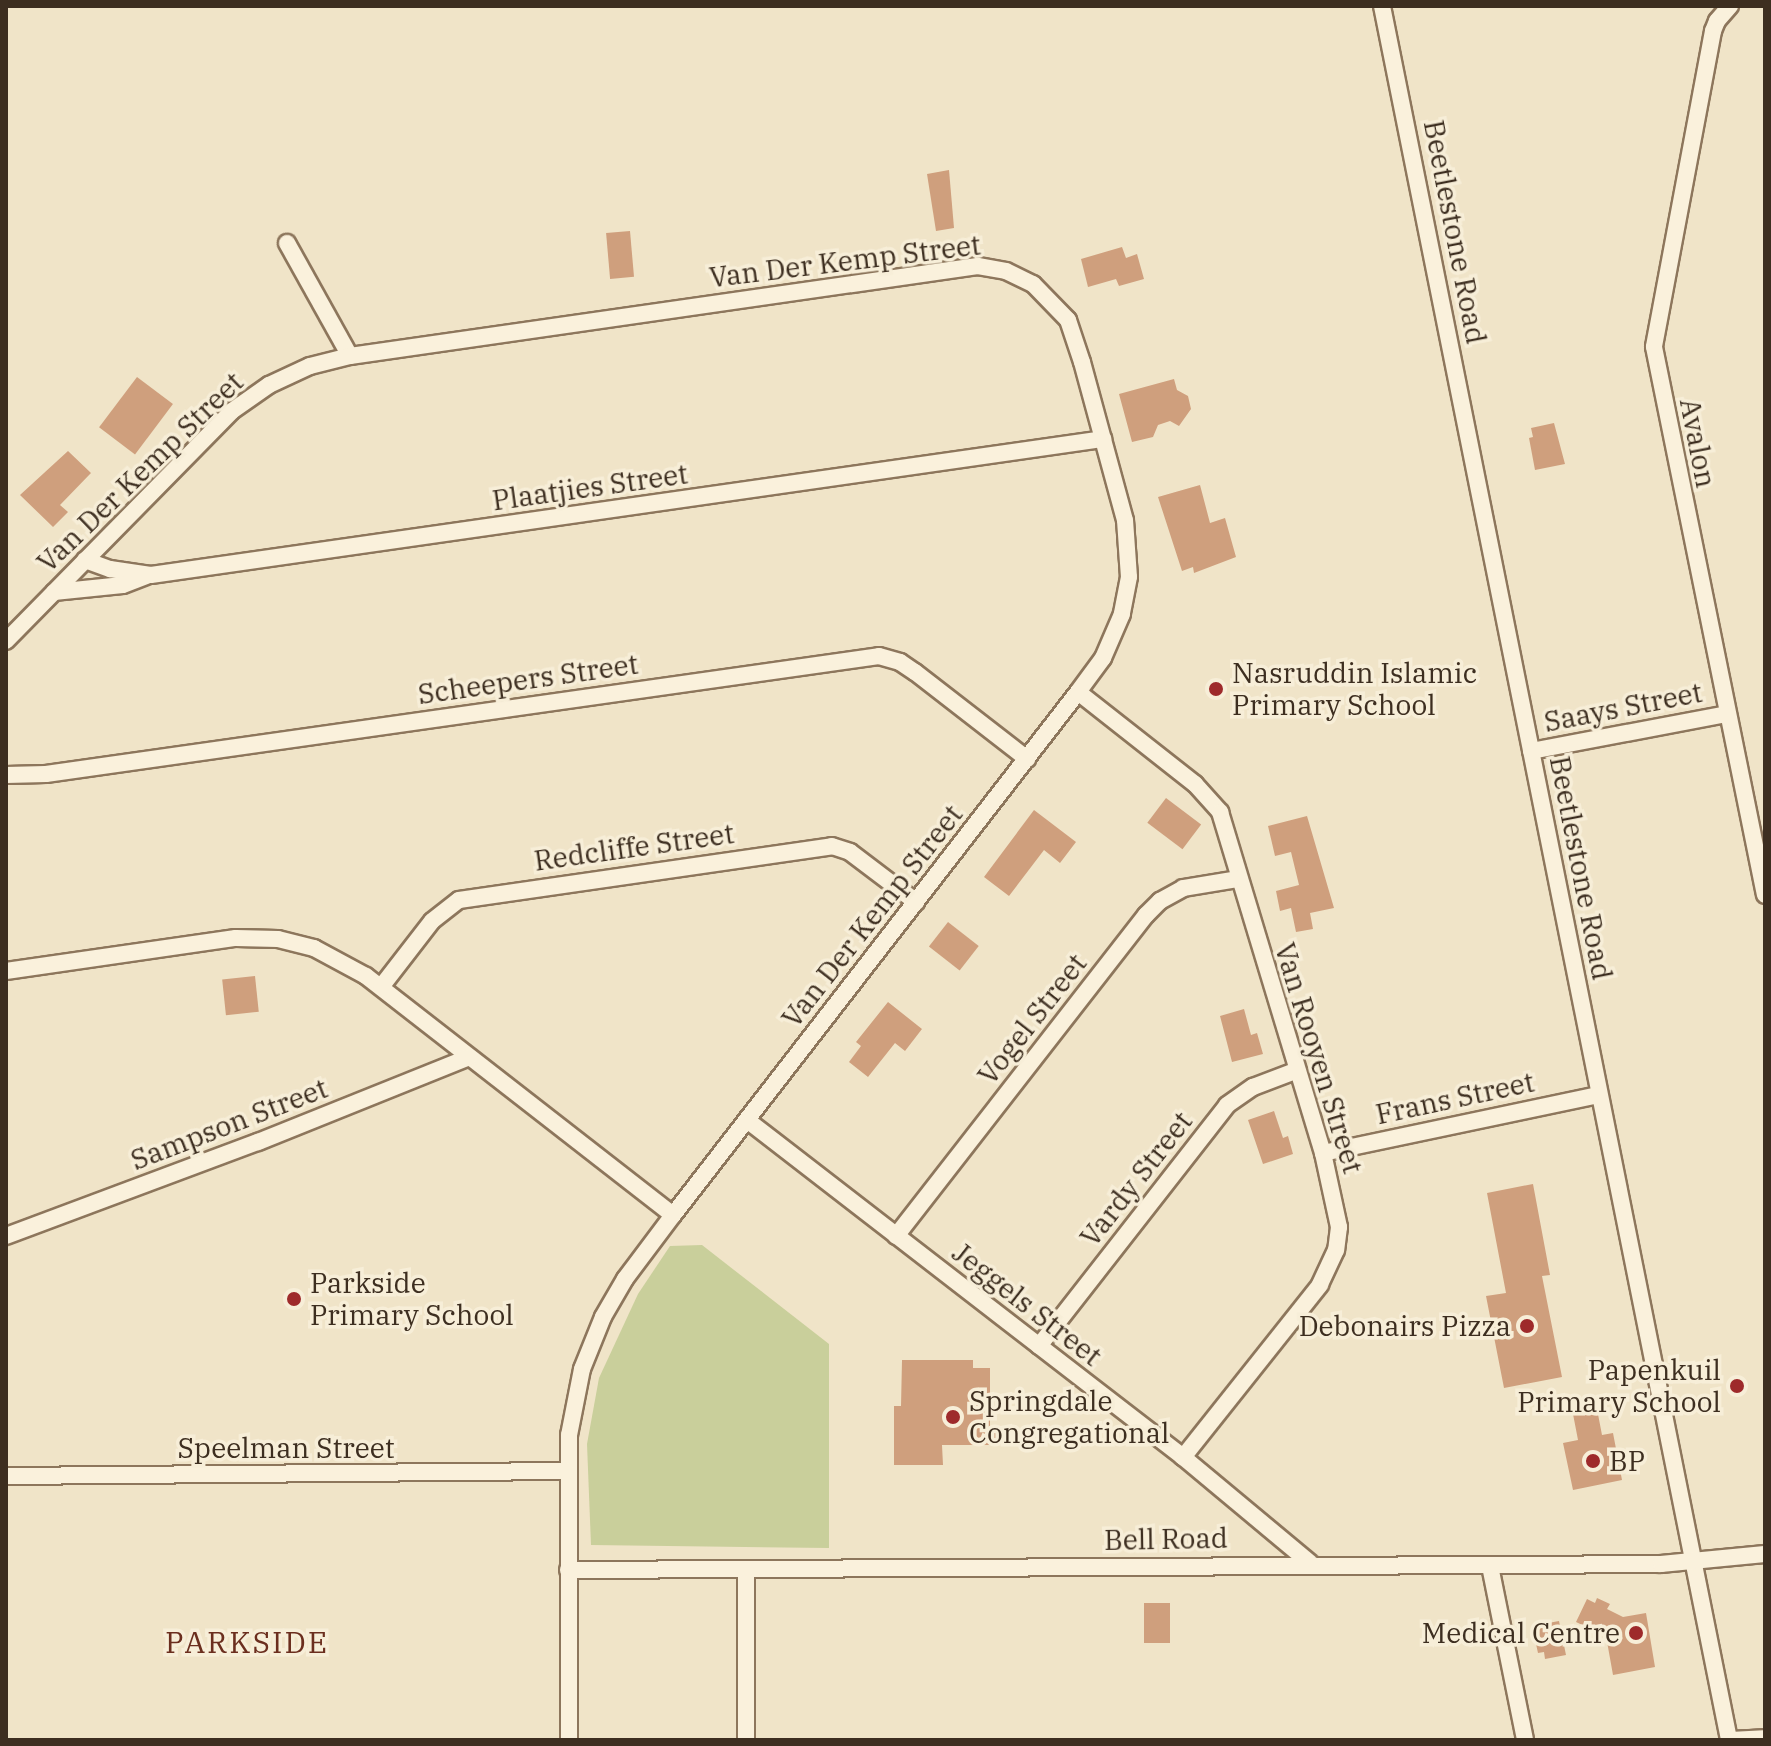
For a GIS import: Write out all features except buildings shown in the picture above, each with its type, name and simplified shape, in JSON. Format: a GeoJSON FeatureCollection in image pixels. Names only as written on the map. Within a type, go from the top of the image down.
{"type":"FeatureCollection","features":[{"type":"Feature","properties":{"kind":"street","name":"Beetlestone Road"},"geometry":{"type":"LineString","coordinates":[[1382,6],[1729,1740]]}},
{"type":"Feature","properties":{"kind":"street","name":"Avalon"},"geometry":{"type":"LineString","coordinates":[[1730,6],[1713,31],[1654,347],[1726,714],[1759,829],[1765,895]]}},
{"type":"Feature","properties":{"kind":"street"},"geometry":{"type":"LineString","coordinates":[[287,243],[350,356]]}},
{"type":"Feature","properties":{"kind":"street","name":"Van Der Kemp Street"},"geometry":{"type":"LineString","coordinates":[[6,641],[251,396],[293,372],[350,356],[919,272],[990,267],[1033,284],[1068,320],[1125,520],[1129,577],[1113,640],[1027,759],[625,1279],[589,1350],[572,1411],[566,1471],[569,1740]]}},
{"type":"Feature","properties":{"kind":"street","name":"Plaatjies Street"},"geometry":{"type":"LineString","coordinates":[[85,560],[110,569],[148,575],[1103,439]]}},
{"type":"Feature","properties":{"kind":"street"},"geometry":{"type":"LineString","coordinates":[[54,592],[123,585],[148,575]]}},
{"type":"Feature","properties":{"kind":"street","name":"Scheepers Street"},"geometry":{"type":"LineString","coordinates":[[6,775],[46,774],[879,656],[915,672],[1027,759]]}},
{"type":"Feature","properties":{"kind":"street","name":"Van Rooyen Street"},"geometry":{"type":"LineString","coordinates":[[1078,692],[1211,800],[1225,825],[1295,1071],[1323,1153],[1339,1227],[1336,1250],[1328,1271],[1183,1457]]}},
{"type":"Feature","properties":{"kind":"street","name":"Saays Street"},"geometry":{"type":"LineString","coordinates":[[1531,751],[1726,714]]}},
{"type":"Feature","properties":{"kind":"street","name":"Redcliffe Street"},"geometry":{"type":"LineString","coordinates":[[381,987],[441,911],[459,900],[832,846],[850,852],[916,902]]}},
{"type":"Feature","properties":{"kind":"street","name":"Vogel Street"},"geometry":{"type":"LineString","coordinates":[[896,1236],[1146,915],[1160,901],[1183,888],[1238,879]]}},
{"type":"Feature","properties":{"kind":"street"},"geometry":{"type":"LineString","coordinates":[[6,971],[223,939],[264,938],[314,948],[353,966],[673,1215]]}},
{"type":"Feature","properties":{"kind":"street","name":"Sampson Street"},"geometry":{"type":"LineString","coordinates":[[6,1236],[244,1147],[469,1057]]}},
{"type":"Feature","properties":{"kind":"street","name":"Vardy Street"},"geometry":{"type":"LineString","coordinates":[[1039,1346],[1227,1105],[1253,1087],[1295,1071]]}},
{"type":"Feature","properties":{"kind":"street","name":"Frans Street"},"geometry":{"type":"LineString","coordinates":[[1323,1153],[1599,1095]]}},
{"type":"Feature","properties":{"kind":"street","name":"Jeggels Street"},"geometry":{"type":"LineString","coordinates":[[747,1120],[1183,1457],[1310,1563]]}},
{"type":"Feature","properties":{"kind":"street","name":"Speelman Street"},"geometry":{"type":"LineString","coordinates":[[6,1476],[566,1471]]}},
{"type":"Feature","properties":{"kind":"street","name":"Bell Road"},"geometry":{"type":"LineString","coordinates":[[568,1570],[1310,1563],[1490,1566],[1693,1561],[1765,1554]]}},
{"type":"Feature","properties":{"kind":"street"},"geometry":{"type":"LineString","coordinates":[[1490,1566],[1525,1740]]}},
{"type":"Feature","properties":{"kind":"street"},"geometry":{"type":"LineString","coordinates":[[746,1569],[746,1740]]}},
{"type":"Feature","properties":{"kind":"street"},"geometry":{"type":"LineString","coordinates":[[1729,1740],[1765,1738]]}},
{"type":"Feature","properties":{"kind":"green space"},"geometry":{"type":"Polygon","coordinates":[[[702,1245],[829,1344],[829,1548],[591,1545],[587,1444],[599,1378],[638,1294],[670,1246],[702,1245]]]}},
{"type":"Feature","properties":{"kind":"place","name":"Nasruddin Islamic Primary School"},"geometry":{"type":"Point","coordinates":[1216,689]}},
{"type":"Feature","properties":{"kind":"place","name":"Parkside Primary School"},"geometry":{"type":"Point","coordinates":[294,1299]}},
{"type":"Feature","properties":{"kind":"place","name":"Debonairs Pizza"},"geometry":{"type":"Point","coordinates":[1527,1326]}},
{"type":"Feature","properties":{"kind":"place","name":"Papenkuil Primary School"},"geometry":{"type":"Point","coordinates":[1737,1386]}},
{"type":"Feature","properties":{"kind":"place","name":"Springdale Congregational"},"geometry":{"type":"Point","coordinates":[953,1417]}},
{"type":"Feature","properties":{"kind":"place","name":"BP"},"geometry":{"type":"Point","coordinates":[1593,1461]}},
{"type":"Feature","properties":{"kind":"place","name":"Medical Centre"},"geometry":{"type":"Point","coordinates":[1636,1633]}},
{"type":"Feature","properties":{"kind":"district","name":"PARKSIDE"},"geometry":{"type":"Point","coordinates":[247,1642]}}]}
